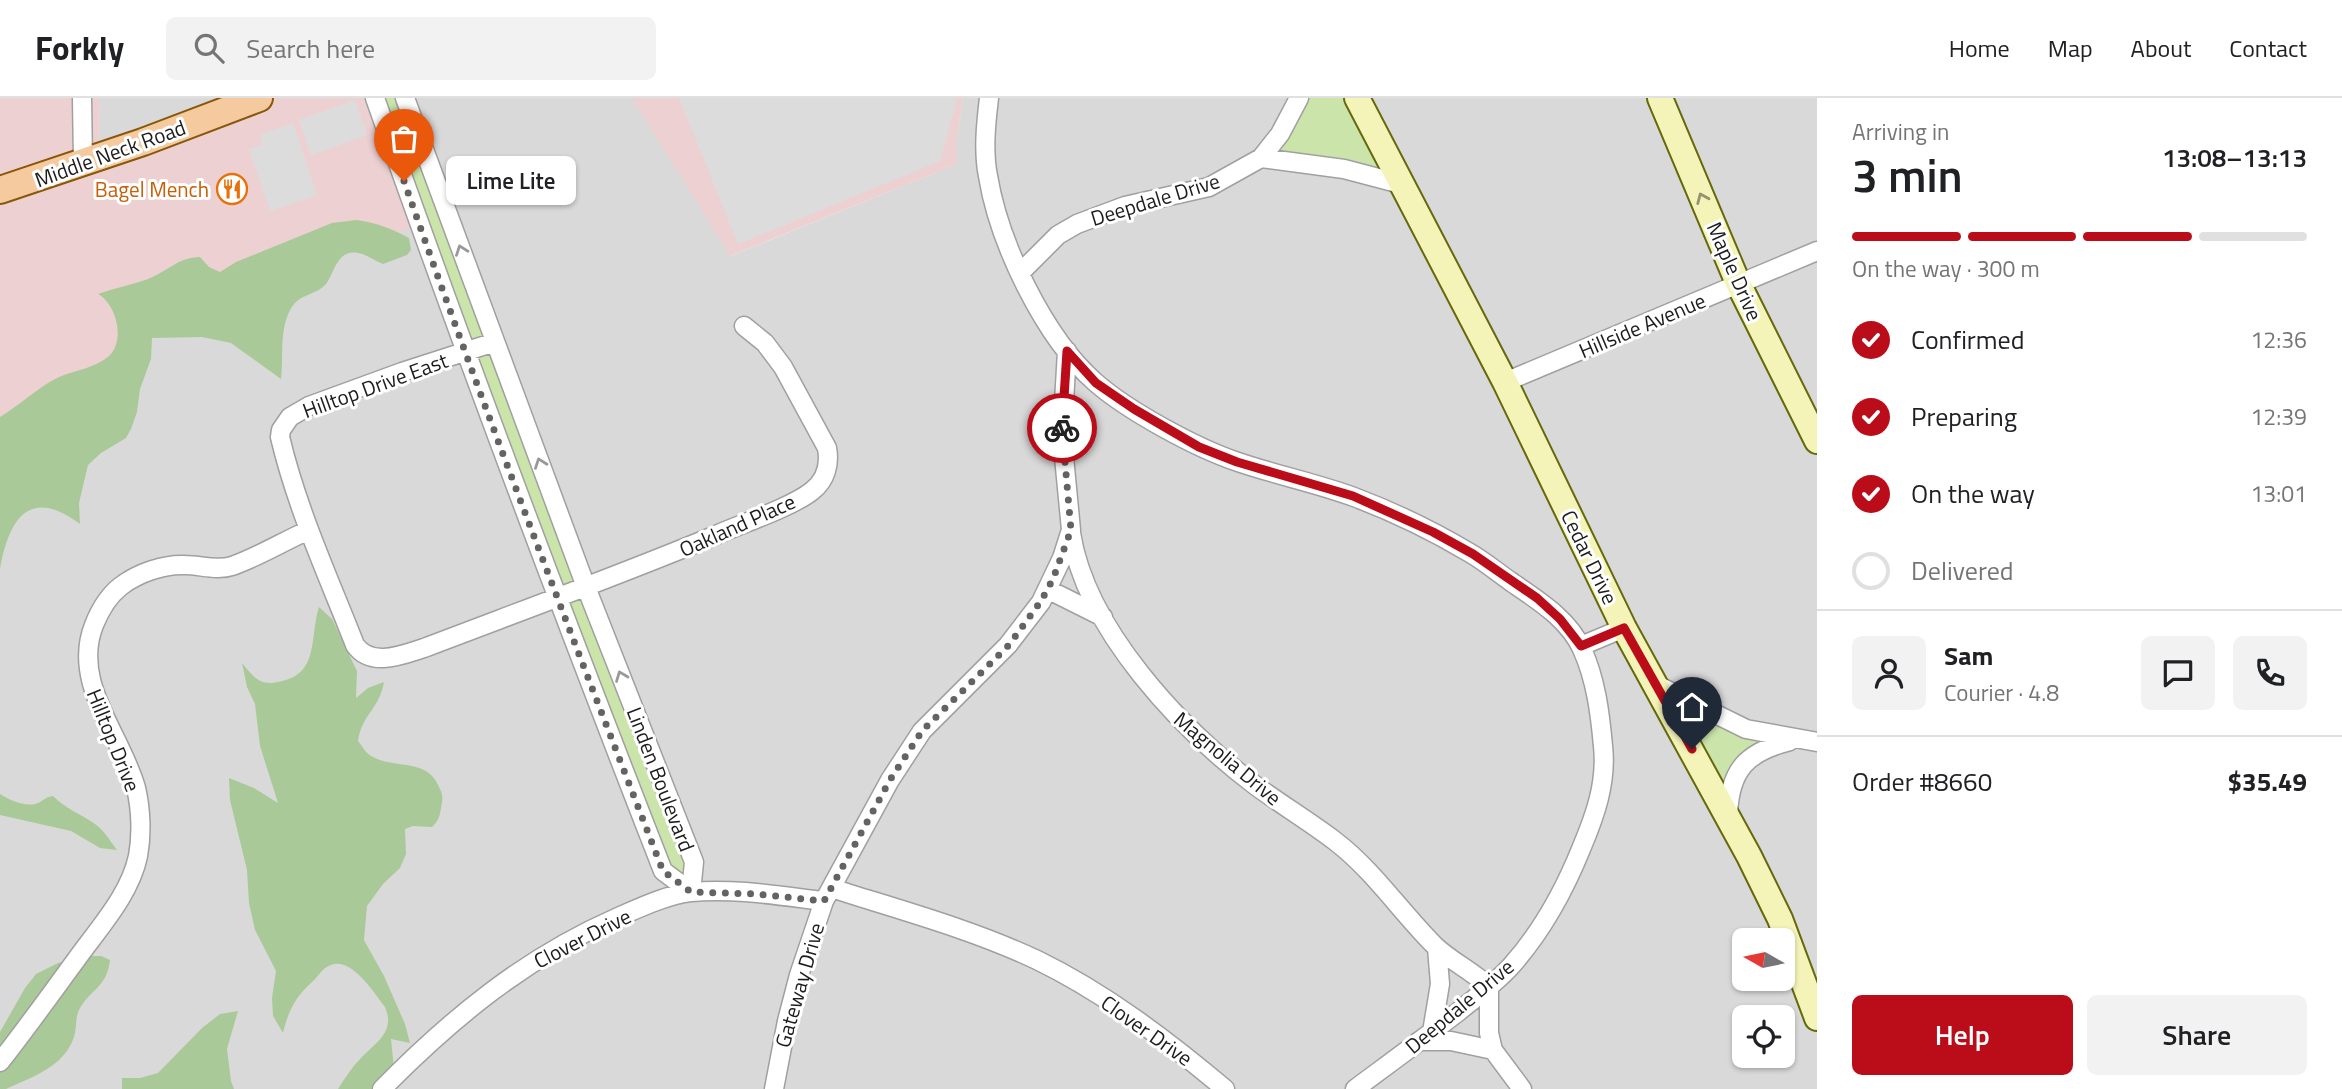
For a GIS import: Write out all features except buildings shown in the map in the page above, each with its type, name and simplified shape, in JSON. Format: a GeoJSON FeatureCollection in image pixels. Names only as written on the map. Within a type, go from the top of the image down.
{"type":"FeatureCollection","features":[{"type":"Feature","properties":{"kind":"main road","name":"Middle Neck Road"},"geometry":{"type":"LineString","coordinates":[[0,190],[83,163],[259,98]]}},
{"type":"Feature","properties":{"kind":"street"},"geometry":{"type":"LineString","coordinates":[[82,98],[83,163]]}},
{"type":"Feature","properties":{"kind":"street"},"geometry":{"type":"LineString","coordinates":[[989,98],[986,123],[987,173],[997,216],[1020,273],[1067,351]]}},
{"type":"Feature","properties":{"kind":"street","name":"Deepdale Drive"},"geometry":{"type":"LineString","coordinates":[[1020,273],[1058,235],[1077,224],[1125,206],[1209,187],[1261,158],[1280,134],[1299,98]]}},
{"type":"Feature","properties":{"kind":"street","name":"Cedar Drive"},"geometry":{"type":"LineString","coordinates":[[1357,98],[1505,382],[1624,628],[1728,814],[1780,919],[1817,1018]]}},
{"type":"Feature","properties":{"kind":"street","name":"Maple Drive"},"geometry":{"type":"LineString","coordinates":[[1660,98],[1738,284],[1817,441]]}},
{"type":"Feature","properties":{"kind":"street"},"geometry":{"type":"LineString","coordinates":[[378,106],[406,101]]}},
{"type":"Feature","properties":{"kind":"street","name":"Linden Boulevard"},"geometry":{"type":"LineString","coordinates":[[406,101],[586,587],[694,862],[691,892]]}},
{"type":"Feature","properties":{"kind":"street","name":"Linden Boulevard"},"geometry":{"type":"LineString","coordinates":[[378,106],[464,352],[556,598],[663,871],[691,892]]}},
{"type":"Feature","properties":{"kind":"street"},"geometry":{"type":"LineString","coordinates":[[1261,158],[1344,169],[1401,184]]}},
{"type":"Feature","properties":{"kind":"street","name":"Hillside Avenue"},"geometry":{"type":"LineString","coordinates":[[1505,382],[1817,251]]}},
{"type":"Feature","properties":{"kind":"street","name":"Oakland Place"},"geometry":{"type":"LineString","coordinates":[[556,598],[777,509],[812,491],[824,478],[829,459],[827,448],[783,368],[765,343],[744,326]]}},
{"type":"Feature","properties":{"kind":"street","name":"Hilltop Drive East"},"geometry":{"type":"LineString","coordinates":[[495,342],[402,372],[321,402],[290,417],[281,430],[280,437],[290,482],[355,645],[360,652],[372,658],[393,657],[424,648],[556,598]]}},
{"type":"Feature","properties":{"kind":"street","name":"Deepdale Drive"},"geometry":{"type":"LineString","coordinates":[[1067,351],[1096,383],[1199,447],[1237,462],[1353,496],[1433,532],[1473,554],[1537,598],[1560,619],[1581,646],[1596,688],[1604,771],[1598,810],[1560,895],[1512,965],[1489,987],[1355,1089]]}},
{"type":"Feature","properties":{"kind":"street","name":"Gateway Drive"},"geometry":{"type":"LineString","coordinates":[[774,1089],[787,1021],[806,953],[827,895],[890,780],[922,731],[1009,645],[1047,589],[1062,558],[1071,530],[1062,436],[1067,351]]}},
{"type":"Feature","properties":{"kind":"street","name":"Hilltop Drive"},"geometry":{"type":"LineString","coordinates":[[0,1062],[121,898],[138,858],[140,819],[136,789],[89,678],[86,653],[98,614],[121,586],[142,574],[164,566],[230,567],[309,530]]}},
{"type":"Feature","properties":{"kind":"street","name":"Magnolia Drive"},"geometry":{"type":"LineString","coordinates":[[1071,530],[1079,567],[1103,617],[1159,697],[1192,734],[1256,786],[1337,842],[1390,894],[1437,948],[1476,974],[1489,987]]}},
{"type":"Feature","properties":{"kind":"street"},"geometry":{"type":"LineString","coordinates":[[1047,589],[1103,617]]}},
{"type":"Feature","properties":{"kind":"street"},"geometry":{"type":"LineString","coordinates":[[1581,646],[1624,628]]}},
{"type":"Feature","properties":{"kind":"street"},"geometry":{"type":"LineString","coordinates":[[1655,684],[1746,729],[1817,742]]}},
{"type":"Feature","properties":{"kind":"street"},"geometry":{"type":"LineString","coordinates":[[1728,814],[1732,780],[1739,769],[1762,749],[1796,739]]}},
{"type":"Feature","properties":{"kind":"street"},"geometry":{"type":"LineString","coordinates":[[633,794],[663,783]]}},
{"type":"Feature","properties":{"kind":"street","name":"Clover Drive"},"geometry":{"type":"LineString","coordinates":[[382,1089],[421,1051],[503,981],[552,949],[632,911],[691,892],[827,895],[958,927],[1036,960],[1076,981],[1140,1023],[1226,1089]]}},
{"type":"Feature","properties":{"kind":"street"},"geometry":{"type":"LineString","coordinates":[[1437,948],[1440,984],[1426,1037],[1493,1050]]}},
{"type":"Feature","properties":{"kind":"street"},"geometry":{"type":"LineString","coordinates":[[1489,987],[1489,1033],[1493,1050],[1522,1089]]}},
{"type":"Feature","properties":{"kind":"shaded area"},"geometry":{"type":"Polygon","coordinates":[[[0,98],[100,98],[99,156],[258,98],[376,98],[420,226],[165,295],[138,357],[0,424],[0,98]]]}},
{"type":"Feature","properties":{"kind":"shaded area"},"geometry":{"type":"Polygon","coordinates":[[[100,98],[259,98],[99,157],[100,98]]]}},
{"type":"Feature","properties":{"kind":"shaded area"},"geometry":{"type":"Polygon","coordinates":[[[404,98],[632,98],[731,256],[957,164],[957,137],[963,98],[1817,98],[1817,1089],[0,1089],[0,424],[127,337],[404,98]]]}},
{"type":"Feature","properties":{"kind":"shaded area"},"geometry":{"type":"Polygon","coordinates":[[[632,98],[963,98],[957,137],[957,164],[730,256],[632,98]]]}},
{"type":"Feature","properties":{"kind":"shaded area"},"geometry":{"type":"Polygon","coordinates":[[[679,98],[955,98],[956,102],[940,161],[738,244],[679,98]]]}},
{"type":"Feature","properties":{"kind":"shaded area"},"geometry":{"type":"Polygon","coordinates":[[[355,100],[367,135],[311,155],[299,120],[355,100]]]}},
{"type":"Feature","properties":{"kind":"shaded area"},"geometry":{"type":"Polygon","coordinates":[[[293,123],[317,195],[270,211],[249,149],[261,145],[261,134],[293,123]]]}},
{"type":"Feature","properties":{"kind":"green space"},"geometry":{"type":"Polygon","coordinates":[[[376,98],[404,98],[694,862],[691,892],[663,871],[376,98]]]}},
{"type":"Feature","properties":{"kind":"green space"},"geometry":{"type":"Polygon","coordinates":[[[1305,98],[1347,98],[1381,169],[1275,154],[1305,98]]]}},
{"type":"Feature","properties":{"kind":"green space"},"geometry":{"type":"Polygon","coordinates":[[[356,220],[384,226],[409,238],[411,250],[407,255],[383,264],[361,254],[345,254],[323,287],[297,301],[286,321],[281,379],[231,343],[202,337],[152,338],[151,359],[140,389],[137,412],[131,429],[126,438],[101,453],[88,465],[79,503],[80,524],[47,508],[35,508],[24,514],[9,536],[0,569],[0,417],[51,381],[109,356],[117,341],[117,323],[110,306],[98,294],[148,279],[192,258],[200,257],[209,267],[220,272],[236,262],[332,223],[356,220]]]}},
{"type":"Feature","properties":{"kind":"green space"},"geometry":{"type":"Polygon","coordinates":[[[319,607],[332,619],[357,671],[356,698],[368,688],[384,682],[378,699],[363,724],[358,741],[373,757],[427,772],[434,778],[442,795],[439,816],[432,827],[413,826],[405,829],[406,854],[400,868],[383,884],[367,906],[364,940],[384,976],[405,1024],[410,1043],[391,1039],[396,1089],[338,1089],[355,1065],[382,1036],[388,1023],[385,1007],[368,984],[352,969],[335,964],[323,970],[297,999],[283,1033],[273,1016],[272,998],[276,971],[255,930],[249,903],[247,870],[230,800],[229,778],[254,788],[278,803],[260,746],[255,704],[247,687],[242,663],[257,679],[266,683],[291,678],[301,672],[310,654],[319,607]]]}},
{"type":"Feature","properties":{"kind":"green space"},"geometry":{"type":"Polygon","coordinates":[[[1665,693],[1782,740],[1759,747],[1725,801],[1665,693]]]}},
{"type":"Feature","properties":{"kind":"green space"},"geometry":{"type":"Polygon","coordinates":[[[0,794],[29,805],[53,796],[99,827],[117,850],[100,848],[71,831],[0,815],[0,794]]]}},
{"type":"Feature","properties":{"kind":"green space"},"geometry":{"type":"Polygon","coordinates":[[[101,956],[110,960],[108,969],[102,983],[79,1010],[75,1034],[63,1056],[46,1070],[6,1089],[0,1089],[0,1032],[25,988],[36,974],[58,963],[101,956]]]}},
{"type":"Feature","properties":{"kind":"green space"},"geometry":{"type":"Polygon","coordinates":[[[238,1011],[227,1049],[234,1089],[122,1089],[122,1078],[140,1078],[158,1073],[202,1028],[220,1014],[238,1011]]]}},
{"type":"Feature","properties":{"kind":"way so far"},"geometry":{"type":"LineString","coordinates":[[404,181],[464,352],[556,598],[663,871],[691,892],[730,892],[824,901],[890,780],[922,731],[1009,645],[1041,601],[1053,579],[1071,530],[1062,428]]}},
{"type":"Feature","properties":{"kind":"place","name":"Lime Lite"},"geometry":{"type":"Point","coordinates":[404,181]}},
{"type":"Feature","properties":{"kind":"place","name":"Bagel Mench"},"geometry":{"type":"Point","coordinates":[232,189]}},
{"type":"Feature","properties":{"kind":"route"},"geometry":{"type":"LineString","coordinates":[[1062,428],[1067,351],[1096,383],[1199,447],[1237,462],[1353,496],[1433,532],[1473,554],[1537,598],[1560,619],[1581,646],[1624,628],[1692,749]]}}]}
